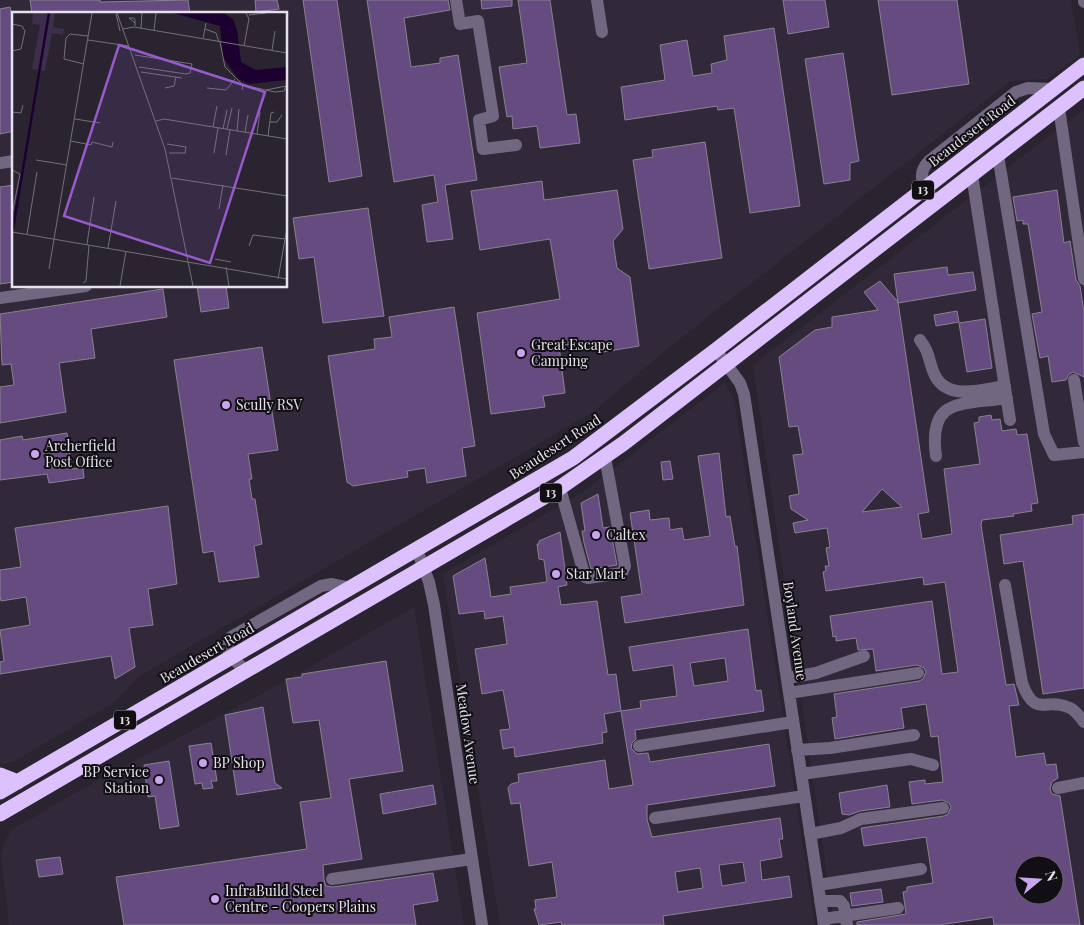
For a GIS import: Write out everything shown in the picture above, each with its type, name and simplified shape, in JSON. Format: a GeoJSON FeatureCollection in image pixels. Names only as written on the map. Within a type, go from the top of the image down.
{"type":"FeatureCollection","features":[{"type":"Feature","properties":{"kind":"highway","name":"Beaudesert Road"},"geometry":{"type":"LineString","coordinates":[[0,792],[573,458],[716,350],[1084,65]]}},
{"type":"Feature","properties":{"kind":"highway","name":"13"},"geometry":{"type":"LineString","coordinates":[[0,814],[560,488],[605,458],[1084,88]]}},
{"type":"Feature","properties":{"kind":"highway"},"geometry":{"type":"LineString","coordinates":[[0,775],[18,782]]}},
{"type":"Feature","properties":{"kind":"street"},"geometry":{"type":"LineString","coordinates":[[456,0],[460,24],[478,20],[493,116],[479,120],[484,149],[516,145]]}},
{"type":"Feature","properties":{"kind":"street"},"geometry":{"type":"LineString","coordinates":[[597,0],[602,32]]}},
{"type":"Feature","properties":{"kind":"street"},"geometry":{"type":"LineString","coordinates":[[1059,108],[1084,279]]}},
{"type":"Feature","properties":{"kind":"street"},"geometry":{"type":"LineString","coordinates":[[998,155],[1044,434],[1054,455],[1084,452]]}},
{"type":"Feature","properties":{"kind":"street"},"geometry":{"type":"LineString","coordinates":[[972,175],[1010,420]]}},
{"type":"Feature","properties":{"kind":"street"},"geometry":{"type":"LineString","coordinates":[[925,188],[936,203]]}},
{"type":"Feature","properties":{"kind":"street"},"geometry":{"type":"LineString","coordinates":[[0,298],[72,288]]}},
{"type":"Feature","properties":{"kind":"street"},"geometry":{"type":"LineString","coordinates":[[920,340],[928,350],[934,372],[940,383],[950,390],[962,392],[1006,392]]}},
{"type":"Feature","properties":{"kind":"street","name":"Boyland Avenue"},"geometry":{"type":"LineString","coordinates":[[716,350],[740,383],[744,394],[824,922]]}},
{"type":"Feature","properties":{"kind":"street"},"geometry":{"type":"LineString","coordinates":[[1074,380],[1084,442]]}},
{"type":"Feature","properties":{"kind":"street"},"geometry":{"type":"LineString","coordinates":[[936,456],[933,434],[936,424],[946,410],[1006,392]]}},
{"type":"Feature","properties":{"kind":"street"},"geometry":{"type":"LineString","coordinates":[[560,488],[585,577],[622,573],[625,570],[625,566],[605,458]]}},
{"type":"Feature","properties":{"kind":"street","name":"Meadow Avenue"},"geometry":{"type":"LineString","coordinates":[[417,550],[434,605],[482,925]]}},
{"type":"Feature","properties":{"kind":"street"},"geometry":{"type":"LineString","coordinates":[[1005,585],[1017,656],[1028,698],[1040,705],[1069,707],[1084,722]]}},
{"type":"Feature","properties":{"kind":"street"},"geometry":{"type":"LineString","coordinates":[[786,678],[816,673],[864,656]]}},
{"type":"Feature","properties":{"kind":"street"},"geometry":{"type":"LineString","coordinates":[[232,657],[248,671]]}},
{"type":"Feature","properties":{"kind":"street"},"geometry":{"type":"LineString","coordinates":[[789,693],[918,673]]}},
{"type":"Feature","properties":{"kind":"street"},"geometry":{"type":"LineString","coordinates":[[639,746],[793,722]]}},
{"type":"Feature","properties":{"kind":"street"},"geometry":{"type":"LineString","coordinates":[[797,750],[830,748],[914,735]]}},
{"type":"Feature","properties":{"kind":"street"},"geometry":{"type":"LineString","coordinates":[[801,774],[911,759],[933,765]]}},
{"type":"Feature","properties":{"kind":"street"},"geometry":{"type":"LineString","coordinates":[[1058,788],[1084,786]]}},
{"type":"Feature","properties":{"kind":"street"},"geometry":{"type":"LineString","coordinates":[[655,818],[804,796]]}},
{"type":"Feature","properties":{"kind":"street"},"geometry":{"type":"LineString","coordinates":[[810,834],[841,828],[861,819],[942,808]]}},
{"type":"Feature","properties":{"kind":"street"},"geometry":{"type":"LineString","coordinates":[[332,878],[472,859]]}},
{"type":"Feature","properties":{"kind":"street"},"geometry":{"type":"LineString","coordinates":[[818,884],[921,869]]}},
{"type":"Feature","properties":{"kind":"street"},"geometry":{"type":"LineString","coordinates":[[820,901],[840,901],[844,906],[846,920]]}},
{"type":"Feature","properties":{"kind":"street"},"geometry":{"type":"LineString","coordinates":[[824,922],[846,920],[898,908]]}},
{"type":"Feature","properties":{"kind":"shaded area"},"geometry":{"type":"Polygon","coordinates":[[[0,0],[1071,0],[1080,55],[1047,79],[1011,81],[672,345],[593,412],[138,677],[115,702],[13,762],[0,764],[0,0]]]}},
{"type":"Feature","properties":{"kind":"shaded area"},"geometry":{"type":"Polygon","coordinates":[[[1084,109],[1084,925],[834,925],[753,365],[1084,109]]]}},
{"type":"Feature","properties":{"kind":"shaded area"},"geometry":{"type":"Polygon","coordinates":[[[724,383],[734,398],[815,925],[500,925],[443,574],[583,492],[724,383]]]}},
{"type":"Feature","properties":{"kind":"shaded area"},"geometry":{"type":"Polygon","coordinates":[[[414,607],[464,925],[9,925],[1,855],[6,838],[13,829],[82,789],[280,684],[414,607]]]}},
{"type":"Feature","properties":{"kind":"building"},"geometry":{"type":"Polygon","coordinates":[[[30,0],[100,0],[100,2],[188,0],[190,12],[32,12],[30,0]]]}},
{"type":"Feature","properties":{"kind":"building"},"geometry":{"type":"Polygon","coordinates":[[[255,0],[277,0],[279,9],[256,12],[255,0]]]}},
{"type":"Feature","properties":{"kind":"building"},"geometry":{"type":"Polygon","coordinates":[[[303,0],[337,0],[362,176],[329,182],[303,0]]]}},
{"type":"Feature","properties":{"kind":"building"},"geometry":{"type":"Polygon","coordinates":[[[367,0],[448,0],[450,10],[404,18],[411,67],[440,63],[440,58],[458,55],[477,180],[445,185],[453,239],[427,242],[422,205],[438,202],[434,175],[394,182],[367,0]]]}},
{"type":"Feature","properties":{"kind":"building"},"geometry":{"type":"Polygon","coordinates":[[[481,0],[512,0],[512,6],[482,9],[481,0]]]}},
{"type":"Feature","properties":{"kind":"building"},"geometry":{"type":"Polygon","coordinates":[[[518,0],[550,0],[567,115],[576,114],[580,143],[540,148],[537,126],[513,129],[512,116],[507,117],[499,67],[527,63],[518,0]]]}},
{"type":"Feature","properties":{"kind":"building"},"geometry":{"type":"Polygon","coordinates":[[[783,0],[825,0],[829,27],[788,34],[783,0]]]}},
{"type":"Feature","properties":{"kind":"building"},"geometry":{"type":"Polygon","coordinates":[[[878,0],[957,0],[969,84],[892,95],[878,0]]]}},
{"type":"Feature","properties":{"kind":"building"},"geometry":{"type":"Polygon","coordinates":[[[10,7],[12,15],[12,131],[0,134],[0,9],[10,7]]]}},
{"type":"Feature","properties":{"kind":"building"},"geometry":{"type":"Polygon","coordinates":[[[774,28],[800,206],[750,213],[734,108],[718,110],[717,106],[625,120],[621,87],[665,80],[660,45],[687,40],[693,76],[712,73],[711,64],[727,60],[724,36],[774,28]]]}},
{"type":"Feature","properties":{"kind":"building"},"geometry":{"type":"Polygon","coordinates":[[[843,53],[859,161],[850,163],[850,180],[824,184],[805,59],[843,53]]]}},
{"type":"Feature","properties":{"kind":"building"},"geometry":{"type":"Polygon","coordinates":[[[705,142],[722,258],[649,269],[633,160],[653,157],[652,150],[705,142]]]}},
{"type":"Feature","properties":{"kind":"building"},"geometry":{"type":"Polygon","coordinates":[[[542,181],[544,200],[617,190],[623,229],[613,241],[617,268],[630,277],[639,346],[603,352],[589,341],[559,346],[565,393],[543,396],[545,407],[491,414],[477,313],[560,299],[550,239],[480,250],[471,191],[542,181]]]}},
{"type":"Feature","properties":{"kind":"building"},"geometry":{"type":"Polygon","coordinates":[[[12,185],[12,282],[0,284],[0,187],[12,185]]]}},
{"type":"Feature","properties":{"kind":"building"},"geometry":{"type":"Polygon","coordinates":[[[1057,190],[1064,243],[1070,241],[1076,280],[1080,286],[1084,312],[1084,377],[1073,372],[1069,374],[1066,380],[1052,382],[1048,356],[1040,358],[1032,314],[1042,312],[1028,224],[1023,224],[1023,220],[1017,221],[1013,197],[1057,190]]]}},
{"type":"Feature","properties":{"kind":"building"},"geometry":{"type":"Polygon","coordinates":[[[368,208],[384,316],[323,323],[314,257],[299,259],[293,218],[368,208]]]}},
{"type":"Feature","properties":{"kind":"building"},"geometry":{"type":"Polygon","coordinates":[[[947,267],[948,275],[973,272],[976,290],[898,303],[894,274],[947,267]]]}},
{"type":"Feature","properties":{"kind":"building"},"geometry":{"type":"Polygon","coordinates":[[[880,281],[898,302],[929,512],[918,514],[922,539],[952,534],[944,469],[980,464],[974,423],[979,422],[979,417],[991,415],[992,420],[1000,419],[1002,431],[1016,429],[1017,435],[1027,434],[1038,503],[1031,504],[1032,511],[1013,514],[1014,516],[982,520],[981,525],[1006,685],[1014,684],[1019,705],[1009,706],[1016,757],[1044,753],[1046,765],[1056,764],[1058,778],[1052,782],[1050,789],[1052,794],[1060,796],[1080,925],[994,925],[993,917],[939,925],[857,925],[857,922],[906,914],[903,892],[907,891],[907,887],[933,883],[926,837],[864,846],[861,828],[944,816],[948,814],[951,807],[949,803],[942,800],[912,804],[909,782],[925,780],[925,784],[943,782],[938,736],[931,737],[926,704],[901,708],[904,728],[835,739],[832,718],[837,717],[834,694],[919,681],[923,679],[926,672],[924,668],[917,665],[876,671],[873,649],[858,650],[856,638],[836,641],[836,636],[833,637],[830,616],[932,601],[942,674],[958,672],[945,582],[924,585],[923,577],[826,591],[823,572],[826,571],[825,566],[829,566],[826,548],[830,547],[827,528],[795,533],[793,523],[808,520],[791,509],[789,496],[799,494],[793,455],[803,454],[798,426],[789,427],[779,357],[815,330],[832,327],[832,317],[878,310],[864,292],[880,281]],[[882,489],[862,512],[902,507],[882,489]]]}},
{"type":"Feature","properties":{"kind":"building"},"geometry":{"type":"Polygon","coordinates":[[[197,288],[226,288],[229,308],[201,312],[197,288]]]}},
{"type":"Feature","properties":{"kind":"building"},"geometry":{"type":"Polygon","coordinates":[[[163,289],[167,317],[91,329],[95,358],[59,363],[66,412],[0,423],[0,387],[14,385],[11,364],[2,365],[0,314],[163,289]]]}},
{"type":"Feature","properties":{"kind":"building"},"geometry":{"type":"Polygon","coordinates":[[[454,307],[475,446],[462,448],[466,476],[427,483],[425,468],[407,471],[408,477],[353,486],[347,482],[328,356],[375,349],[374,339],[392,337],[389,317],[454,307]]]}},
{"type":"Feature","properties":{"kind":"building"},"geometry":{"type":"Polygon","coordinates":[[[957,311],[959,322],[936,326],[934,315],[957,311]]]}},
{"type":"Feature","properties":{"kind":"building"},"geometry":{"type":"Polygon","coordinates":[[[985,319],[992,368],[967,372],[959,323],[985,319]]]}},
{"type":"Feature","properties":{"kind":"building","name":"Scully RSV"},"geometry":{"type":"Polygon","coordinates":[[[262,347],[278,450],[248,454],[252,479],[249,479],[252,499],[255,499],[262,544],[254,546],[259,577],[219,582],[214,551],[203,553],[174,360],[262,347]]]}},
{"type":"Feature","properties":{"kind":"building","name":"Archerfield Post Office"},"geometry":{"type":"Polygon","coordinates":[[[67,433],[72,469],[83,468],[84,478],[49,483],[47,474],[0,480],[0,440],[22,436],[23,440],[67,433]]]}},
{"type":"Feature","properties":{"kind":"building"},"geometry":{"type":"Polygon","coordinates":[[[719,453],[726,517],[730,516],[735,547],[737,546],[744,605],[625,623],[621,597],[642,594],[630,513],[649,510],[650,520],[669,518],[670,530],[682,528],[684,540],[710,536],[698,456],[719,453]]]}},
{"type":"Feature","properties":{"kind":"building"},"geometry":{"type":"Polygon","coordinates":[[[670,461],[673,479],[663,480],[661,462],[670,461]]]}},
{"type":"Feature","properties":{"kind":"building"},"geometry":{"type":"Polygon","coordinates":[[[598,494],[603,528],[610,527],[617,565],[591,569],[582,531],[585,531],[581,503],[598,494]]]}},
{"type":"Feature","properties":{"kind":"building"},"geometry":{"type":"Polygon","coordinates":[[[168,506],[177,584],[148,589],[153,625],[129,628],[135,667],[115,679],[111,656],[0,674],[0,662],[4,661],[0,630],[30,625],[26,597],[1,601],[0,596],[0,570],[21,567],[15,528],[168,506]]]}},
{"type":"Feature","properties":{"kind":"building"},"geometry":{"type":"Polygon","coordinates":[[[1084,514],[1084,688],[1043,694],[1023,561],[1004,564],[1000,535],[1073,524],[1072,516],[1084,514]]]}},
{"type":"Feature","properties":{"kind":"building"},"geometry":{"type":"Polygon","coordinates":[[[560,532],[567,585],[558,587],[561,605],[597,601],[608,675],[616,674],[621,711],[604,714],[607,732],[602,733],[603,743],[515,757],[514,747],[503,749],[500,730],[510,729],[503,690],[482,694],[475,649],[507,644],[503,616],[485,619],[484,611],[459,614],[453,576],[485,558],[491,597],[511,594],[510,587],[547,582],[544,560],[539,559],[537,544],[539,544],[539,541],[560,532]]]}},
{"type":"Feature","properties":{"kind":"building"},"geometry":{"type":"Polygon","coordinates":[[[748,629],[756,691],[761,690],[764,711],[635,730],[636,739],[632,743],[631,748],[637,754],[648,753],[650,762],[769,744],[775,786],[647,805],[647,819],[652,837],[780,818],[783,839],[779,839],[782,857],[760,861],[762,880],[789,876],[792,897],[663,916],[664,925],[562,925],[561,922],[539,925],[534,909],[536,909],[535,900],[557,897],[552,862],[529,866],[520,803],[511,804],[508,788],[511,784],[519,782],[518,774],[605,760],[609,789],[633,785],[621,711],[641,708],[640,701],[677,696],[673,665],[633,671],[629,647],[748,629]],[[725,658],[690,663],[694,686],[728,681],[725,658]],[[743,862],[719,865],[722,886],[746,882],[743,862]],[[700,868],[675,872],[678,892],[703,888],[700,868]]]}},
{"type":"Feature","properties":{"kind":"building"},"geometry":{"type":"Polygon","coordinates":[[[386,661],[403,771],[349,779],[362,859],[323,865],[324,880],[326,886],[333,887],[433,873],[438,901],[413,905],[416,925],[124,925],[116,877],[307,849],[300,802],[331,798],[319,720],[293,723],[286,679],[302,677],[302,674],[386,661]]]}},
{"type":"Feature","properties":{"kind":"building"},"geometry":{"type":"Polygon","coordinates":[[[263,707],[275,783],[282,788],[237,795],[225,715],[263,707]]]}},
{"type":"Feature","properties":{"kind":"building","name":"BP Shop"},"geometry":{"type":"Polygon","coordinates":[[[211,743],[217,781],[211,781],[213,788],[203,789],[202,783],[195,784],[189,746],[211,743]]]}},
{"type":"Feature","properties":{"kind":"building","name":"BP Service Station"},"geometry":{"type":"Polygon","coordinates":[[[169,761],[179,826],[160,829],[155,796],[148,797],[144,765],[169,761]]]}},
{"type":"Feature","properties":{"kind":"building"},"geometry":{"type":"Polygon","coordinates":[[[433,785],[436,804],[383,814],[380,794],[433,785]]]}},
{"type":"Feature","properties":{"kind":"building"},"geometry":{"type":"Polygon","coordinates":[[[887,785],[890,807],[860,811],[849,815],[842,814],[839,793],[887,785]]]}},
{"type":"Feature","properties":{"kind":"building"},"geometry":{"type":"Polygon","coordinates":[[[60,857],[63,874],[39,877],[36,860],[60,857]]]}},
{"type":"Feature","properties":{"kind":"building"},"geometry":{"type":"Polygon","coordinates":[[[881,889],[883,902],[852,906],[850,893],[881,889]]]}},
{"type":"Feature","properties":{"kind":"place","name":"Great Escape Camping"},"geometry":{"type":"Point","coordinates":[521,353]}},
{"type":"Feature","properties":{"kind":"place","name":"Scully RSV"},"geometry":{"type":"Point","coordinates":[226,405]}},
{"type":"Feature","properties":{"kind":"place","name":"Archerfield Post Office"},"geometry":{"type":"Point","coordinates":[35,454]}},
{"type":"Feature","properties":{"kind":"place","name":"Caltex"},"geometry":{"type":"Point","coordinates":[596,535]}},
{"type":"Feature","properties":{"kind":"place","name":"Star Mart"},"geometry":{"type":"Point","coordinates":[556,574]}},
{"type":"Feature","properties":{"kind":"place","name":"BP Shop"},"geometry":{"type":"Point","coordinates":[203,763]}},
{"type":"Feature","properties":{"kind":"place","name":"BP Service Station"},"geometry":{"type":"Point","coordinates":[159,780]}},
{"type":"Feature","properties":{"kind":"place","name":"InfraBuild Steel Centre - Coopers Plains"},"geometry":{"type":"Point","coordinates":[215,899]}}]}
